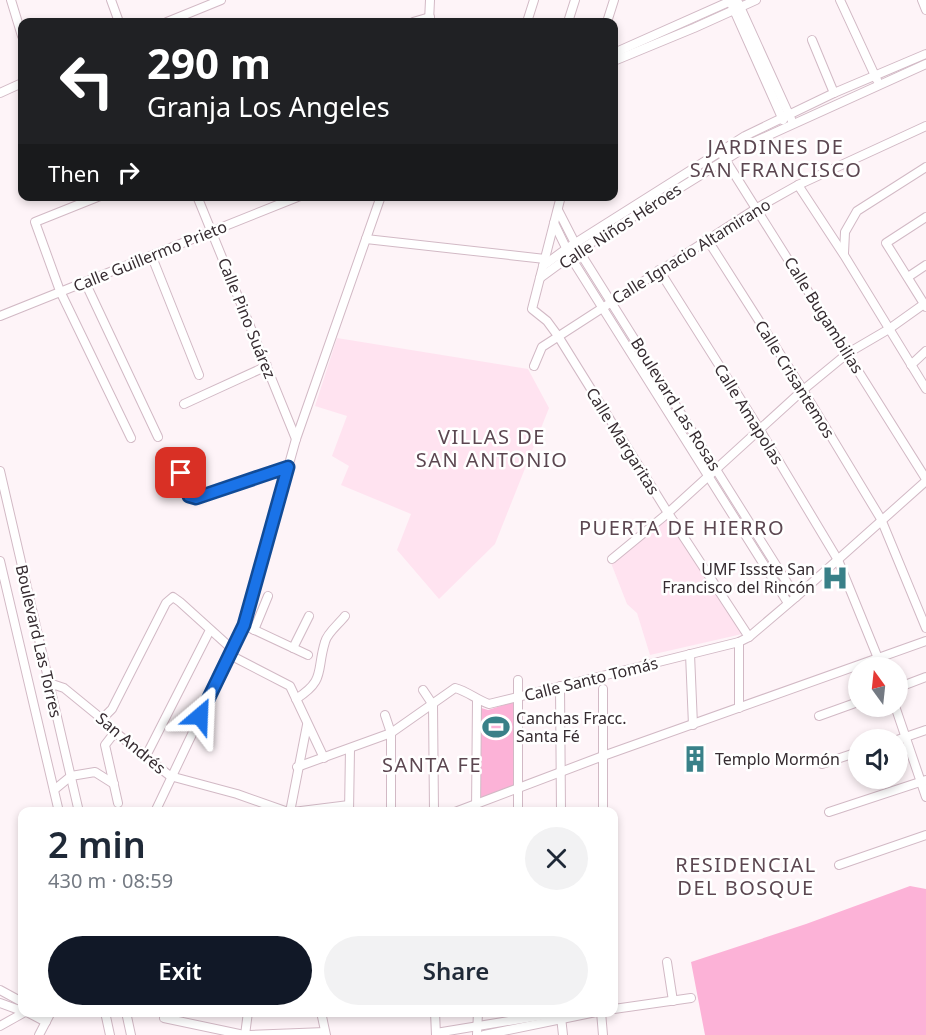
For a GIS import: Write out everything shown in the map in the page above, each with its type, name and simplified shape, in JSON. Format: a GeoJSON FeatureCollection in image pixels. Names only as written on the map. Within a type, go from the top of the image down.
{"type":"FeatureCollection","features":[{"type":"Feature","properties":{"kind":"street"},"geometry":{"type":"LineString","coordinates":[[11,0],[18,23]]}},
{"type":"Feature","properties":{"kind":"street"},"geometry":{"type":"LineString","coordinates":[[111,0],[118,18]]}},
{"type":"Feature","properties":{"kind":"street"},"geometry":{"type":"LineString","coordinates":[[177,18],[221,0]]}},
{"type":"Feature","properties":{"kind":"street"},"geometry":{"type":"LineString","coordinates":[[429,18],[430,0]]}},
{"type":"Feature","properties":{"kind":"street"},"geometry":{"type":"LineString","coordinates":[[529,18],[534,0]]}},
{"type":"Feature","properties":{"kind":"street"},"geometry":{"type":"LineString","coordinates":[[569,18],[575,0]]}},
{"type":"Feature","properties":{"kind":"street"},"geometry":{"type":"LineString","coordinates":[[609,18],[614,0]]}},
{"type":"Feature","properties":{"kind":"street"},"geometry":{"type":"LineString","coordinates":[[840,0],[879,84]]}},
{"type":"Feature","properties":{"kind":"street"},"geometry":{"type":"LineString","coordinates":[[922,0],[926,10]]}},
{"type":"Feature","properties":{"kind":"street"},"geometry":{"type":"LineString","coordinates":[[618,50],[735,4],[753,1]]}},
{"type":"Feature","properties":{"kind":"street"},"geometry":{"type":"LineString","coordinates":[[618,59],[735,4]]}},
{"type":"Feature","properties":{"kind":"street"},"geometry":{"type":"LineString","coordinates":[[735,4],[790,125]]}},
{"type":"Feature","properties":{"kind":"street"},"geometry":{"type":"LineString","coordinates":[[812,40],[834,93]]}},
{"type":"Feature","properties":{"kind":"street","name":"Calle Niños Héroes"},"geometry":{"type":"LineString","coordinates":[[540,278],[568,253],[723,155],[745,136],[834,93],[926,54]]}},
{"type":"Feature","properties":{"kind":"street","name":"Calle Niños Héroes"},"geometry":{"type":"LineString","coordinates":[[723,155],[926,64]]}},
{"type":"Feature","properties":{"kind":"street"},"geometry":{"type":"LineString","coordinates":[[0,93],[18,85]]}},
{"type":"Feature","properties":{"kind":"street","name":"Calle Ignacio Altamirano"},"geometry":{"type":"LineString","coordinates":[[534,366],[542,347],[757,208],[798,185],[926,126]]}},
{"type":"Feature","properties":{"kind":"street","name":"Calle Bugambilias"},"geometry":{"type":"LineString","coordinates":[[723,155],[926,480]]}},
{"type":"Feature","properties":{"kind":"street"},"geometry":{"type":"LineString","coordinates":[[844,255],[845,232],[857,211],[926,167]]}},
{"type":"Feature","properties":{"kind":"street"},"geometry":{"type":"LineString","coordinates":[[798,185],[911,365],[923,377],[926,389]]}},
{"type":"Feature","properties":{"kind":"street"},"geometry":{"type":"LineString","coordinates":[[82,201],[35,222],[60,291],[130,438]]}},
{"type":"Feature","properties":{"kind":"street","name":"Calle Pino Suárez"},"geometry":{"type":"LineString","coordinates":[[198,201],[296,440]]}},
{"type":"Feature","properties":{"kind":"street","name":"Calle Guillermo Prieto"},"geometry":{"type":"LineString","coordinates":[[0,316],[288,201]]}},
{"type":"Feature","properties":{"kind":"street"},"geometry":{"type":"LineString","coordinates":[[157,807],[244,625],[296,440],[379,201]]}},
{"type":"Feature","properties":{"kind":"street"},"geometry":{"type":"LineString","coordinates":[[540,278],[560,201]]}},
{"type":"Feature","properties":{"kind":"street","name":"Boulevard Las Rosas"},"geometry":{"type":"LineString","coordinates":[[558,210],[577,247],[796,597]]}},
{"type":"Feature","properties":{"kind":"street"},"geometry":{"type":"LineString","coordinates":[[612,559],[668,513],[803,390],[848,353],[925,306],[886,243],[926,217]]}},
{"type":"Feature","properties":{"kind":"street","name":"Boulevard Las Rosas"},"geometry":{"type":"LineString","coordinates":[[554,223],[568,253],[788,603]]}},
{"type":"Feature","properties":{"kind":"street"},"geometry":{"type":"LineString","coordinates":[[366,239],[544,262]]}},
{"type":"Feature","properties":{"kind":"street","name":"Calle Crisantemos"},"geometry":{"type":"LineString","coordinates":[[707,239],[803,390],[881,519],[926,628]]}},
{"type":"Feature","properties":{"kind":"street","name":"Calle Niños Héroes"},"geometry":{"type":"LineString","coordinates":[[544,262],[568,253]]}},
{"type":"Feature","properties":{"kind":"street"},"geometry":{"type":"LineString","coordinates":[[152,257],[199,375]]}},
{"type":"Feature","properties":{"kind":"street"},"geometry":{"type":"LineString","coordinates":[[908,277],[926,265]]}},
{"type":"Feature","properties":{"kind":"street","name":"Calle Amapolas"},"geometry":{"type":"LineString","coordinates":[[659,270],[760,430],[838,560],[878,657]]}},
{"type":"Feature","properties":{"kind":"street","name":"Calle Margaritas"},"geometry":{"type":"LineString","coordinates":[[540,278],[532,309],[547,321],[558,336],[748,637]]}},
{"type":"Feature","properties":{"kind":"street"},"geometry":{"type":"LineString","coordinates":[[86,282],[158,436]]}},
{"type":"Feature","properties":{"kind":"street"},"geometry":{"type":"LineString","coordinates":[[911,365],[926,351]]}},
{"type":"Feature","properties":{"kind":"street"},"geometry":{"type":"LineString","coordinates":[[184,404],[267,366]]}},
{"type":"Feature","properties":{"kind":"street"},"geometry":{"type":"LineString","coordinates":[[181,473],[189,496],[196,498],[288,467]]}},
{"type":"Feature","properties":{"kind":"street","name":"Boulevard Las Torres"},"geometry":{"type":"LineString","coordinates":[[0,471],[49,683],[62,783],[60,807]]}},
{"type":"Feature","properties":{"kind":"street","name":"Calle Santo Tomás"},"geometry":{"type":"LineString","coordinates":[[297,767],[391,733],[433,705],[449,690],[455,688],[489,704],[739,642],[796,597],[926,480]]}},
{"type":"Feature","properties":{"kind":"street","name":"Boulevard Las Torres"},"geometry":{"type":"LineString","coordinates":[[0,561],[62,783],[76,807]]}},
{"type":"Feature","properties":{"kind":"street"},"geometry":{"type":"LineString","coordinates":[[254,630],[268,596]]}},
{"type":"Feature","properties":{"kind":"street"},"geometry":{"type":"LineString","coordinates":[[102,719],[112,709],[166,603],[172,597],[231,652],[290,686],[324,758]]}},
{"type":"Feature","properties":{"kind":"street"},"geometry":{"type":"LineString","coordinates":[[293,648],[309,616]]}},
{"type":"Feature","properties":{"kind":"street"},"geometry":{"type":"LineString","coordinates":[[296,699],[310,690],[319,676],[325,640],[345,616]]}},
{"type":"Feature","properties":{"kind":"street"},"geometry":{"type":"LineString","coordinates":[[244,625],[308,655]]}},
{"type":"Feature","properties":{"kind":"street"},"geometry":{"type":"LineString","coordinates":[[146,756],[210,630]]}},
{"type":"Feature","properties":{"kind":"street"},"geometry":{"type":"LineString","coordinates":[[881,657],[926,641]]}},
{"type":"Feature","properties":{"kind":"street"},"geometry":{"type":"LineString","coordinates":[[739,642],[739,708]]}},
{"type":"Feature","properties":{"kind":"street"},"geometry":{"type":"LineString","coordinates":[[690,654],[693,724]]}},
{"type":"Feature","properties":{"kind":"street"},"geometry":{"type":"LineString","coordinates":[[478,807],[517,789],[603,756],[848,669]]}},
{"type":"Feature","properties":{"kind":"street"},"geometry":{"type":"LineString","coordinates":[[908,684],[926,677]]}},
{"type":"Feature","properties":{"kind":"street"},"geometry":{"type":"LineString","coordinates":[[518,680],[518,807]]}},
{"type":"Feature","properties":{"kind":"street","name":"San Andrés"},"geometry":{"type":"LineString","coordinates":[[49,683],[64,688],[170,776],[275,807]]}},
{"type":"Feature","properties":{"kind":"street"},"geometry":{"type":"LineString","coordinates":[[560,686],[561,807]]}},
{"type":"Feature","properties":{"kind":"street"},"geometry":{"type":"LineString","coordinates":[[603,689],[603,807]]}},
{"type":"Feature","properties":{"kind":"street"},"geometry":{"type":"LineString","coordinates":[[423,690],[433,705],[434,807]]}},
{"type":"Feature","properties":{"kind":"street"},"geometry":{"type":"LineString","coordinates":[[476,807],[477,700]]}},
{"type":"Feature","properties":{"kind":"street"},"geometry":{"type":"LineString","coordinates":[[819,716],[848,706]]}},
{"type":"Feature","properties":{"kind":"street"},"geometry":{"type":"LineString","coordinates":[[385,715],[391,733],[391,807]]}},
{"type":"Feature","properties":{"kind":"street"},"geometry":{"type":"LineString","coordinates":[[291,807],[307,725]]}},
{"type":"Feature","properties":{"kind":"street"},"geometry":{"type":"LineString","coordinates":[[908,736],[926,730]]}},
{"type":"Feature","properties":{"kind":"street"},"geometry":{"type":"LineString","coordinates":[[115,732],[105,745],[118,803]]}},
{"type":"Feature","properties":{"kind":"street"},"geometry":{"type":"LineString","coordinates":[[349,807],[350,749]]}},
{"type":"Feature","properties":{"kind":"street"},"geometry":{"type":"LineString","coordinates":[[908,752],[923,781],[926,797]]}},
{"type":"Feature","properties":{"kind":"street"},"geometry":{"type":"LineString","coordinates":[[822,764],[848,755]]}},
{"type":"Feature","properties":{"kind":"street"},"geometry":{"type":"LineString","coordinates":[[62,783],[94,772],[114,784]]}},
{"type":"Feature","properties":{"kind":"street"},"geometry":{"type":"LineString","coordinates":[[829,812],[923,781]]}},
{"type":"Feature","properties":{"kind":"street"},"geometry":{"type":"LineString","coordinates":[[839,865],[926,835]]}},
{"type":"Feature","properties":{"kind":"street"},"geometry":{"type":"LineString","coordinates":[[667,962],[674,1001]]}},
{"type":"Feature","properties":{"kind":"street"},"geometry":{"type":"LineString","coordinates":[[0,990],[18,1000]]}},
{"type":"Feature","properties":{"kind":"street"},"geometry":{"type":"LineString","coordinates":[[618,1008],[691,998]]}},
{"type":"Feature","properties":{"kind":"street"},"geometry":{"type":"LineString","coordinates":[[0,1004],[18,1010]]}},
{"type":"Feature","properties":{"kind":"street"},"geometry":{"type":"LineString","coordinates":[[0,1026],[18,1016]]}},
{"type":"Feature","properties":{"kind":"street"},"geometry":{"type":"LineString","coordinates":[[39,1035],[47,1017]]}},
{"type":"Feature","properties":{"kind":"street"},"geometry":{"type":"LineString","coordinates":[[106,1017],[110,1035]]}},
{"type":"Feature","properties":{"kind":"street"},"geometry":{"type":"LineString","coordinates":[[127,1017],[131,1035]]}},
{"type":"Feature","properties":{"kind":"street"},"geometry":{"type":"LineString","coordinates":[[173,1017],[244,1035],[247,1017]]}},
{"type":"Feature","properties":{"kind":"street"},"geometry":{"type":"LineString","coordinates":[[250,1035],[325,1034],[322,1017]]}},
{"type":"Feature","properties":{"kind":"street"},"geometry":{"type":"LineString","coordinates":[[435,1017],[436,1034],[477,1031],[516,1017]]}},
{"type":"Feature","properties":{"kind":"street"},"geometry":{"type":"LineString","coordinates":[[484,1035],[520,1031],[556,1017]]}},
{"type":"Feature","properties":{"kind":"street"},"geometry":{"type":"LineString","coordinates":[[561,1017],[563,1035]]}},
{"type":"Feature","properties":{"kind":"street"},"geometry":{"type":"LineString","coordinates":[[600,1017],[603,1035]]}},
{"type":"Feature","properties":{"kind":"shaded area"},"geometry":{"type":"Polygon","coordinates":[[[337,338],[528,369],[549,408],[495,544],[439,599],[397,550],[411,514],[341,485],[349,466],[332,456],[347,416],[315,406],[337,338]]]}},
{"type":"Feature","properties":{"kind":"shaded area"},"geometry":{"type":"Polygon","coordinates":[[[667,519],[742,634],[650,655],[637,613],[627,604],[611,563],[667,519]]]}},
{"type":"Feature","properties":{"kind":"shaded area"},"geometry":{"type":"Polygon","coordinates":[[[516,701],[515,787],[479,798],[478,707],[488,710],[516,701]]]}},
{"type":"Feature","properties":{"kind":"shaded area"},"geometry":{"type":"Polygon","coordinates":[[[910,886],[926,889],[926,1035],[705,1035],[691,962],[806,924],[910,886]]]}},
{"type":"Feature","properties":{"kind":"place","name":"UMF Issste San Francisco del Rincón"},"geometry":{"type":"Point","coordinates":[835,578]}},
{"type":"Feature","properties":{"kind":"place","name":"Canchas Fracc. Santa Fé"},"geometry":{"type":"Point","coordinates":[496,727]}},
{"type":"Feature","properties":{"kind":"place","name":"Templo Mormón"},"geometry":{"type":"Point","coordinates":[695,759]}},
{"type":"Feature","properties":{"kind":"district","name":"JARDINES DE SAN FRANCISCO"},"geometry":{"type":"Point","coordinates":[776,158]}},
{"type":"Feature","properties":{"kind":"district","name":"VILLAS DE SAN ANTONIO"},"geometry":{"type":"Point","coordinates":[492,448]}},
{"type":"Feature","properties":{"kind":"district","name":"PUERTA DE HIERRO"},"geometry":{"type":"Point","coordinates":[682,528]}},
{"type":"Feature","properties":{"kind":"district","name":"SANTA FE"},"geometry":{"type":"Point","coordinates":[432,765]}},
{"type":"Feature","properties":{"kind":"district","name":"RESIDENCIAL DEL BOSQUE"},"geometry":{"type":"Point","coordinates":[746,876]}},
{"type":"Feature","properties":{"kind":"route"},"geometry":{"type":"LineString","coordinates":[[181,473],[189,496],[196,498],[288,467],[244,625],[200,716]]}}]}
